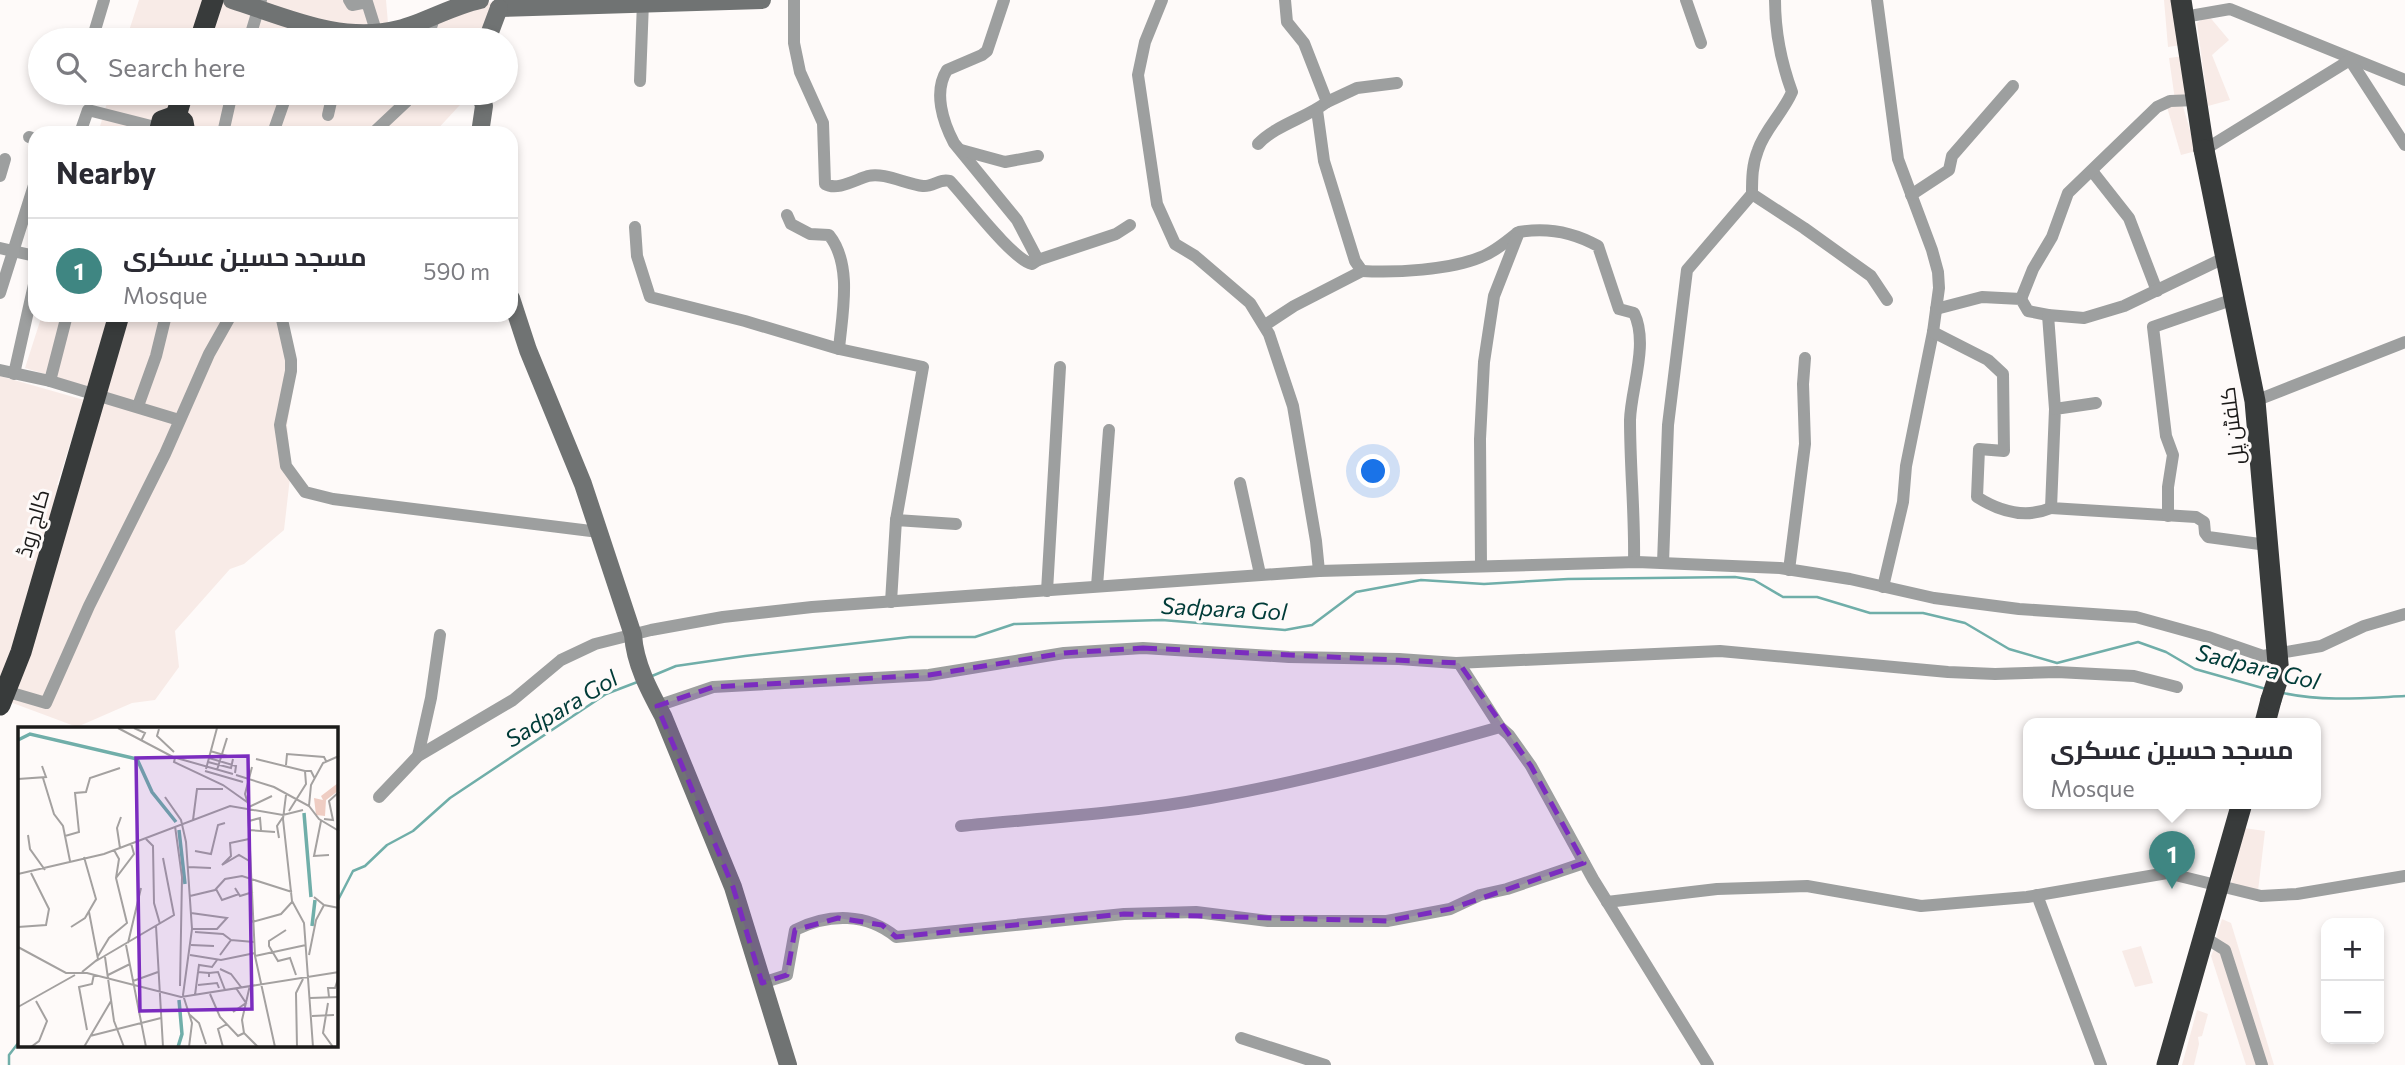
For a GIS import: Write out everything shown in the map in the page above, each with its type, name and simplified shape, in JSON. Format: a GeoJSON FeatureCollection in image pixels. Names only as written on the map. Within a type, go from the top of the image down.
{"type":"FeatureCollection","features":[{"type":"Feature","properties":{"kind":"highway"},"geometry":{"type":"LineString","coordinates":[[204,28],[213,0]]}},
{"type":"Feature","properties":{"kind":"highway","name":"کلفٹن پل"},"geometry":{"type":"LineString","coordinates":[[2183,9],[2204,150],[2255,401],[2278,675],[2266,718]]}},
{"type":"Feature","properties":{"kind":"highway"},"geometry":{"type":"LineString","coordinates":[[170,126],[178,105]]}},
{"type":"Feature","properties":{"kind":"highway","name":"کالج روڈ"},"geometry":{"type":"LineString","coordinates":[[2,698],[21,652],[117,322]]}},
{"type":"Feature","properties":{"kind":"highway"},"geometry":{"type":"LineString","coordinates":[[2167,1065],[2240,809]]}},
{"type":"Feature","properties":{"kind":"main road"},"geometry":{"type":"LineString","coordinates":[[232,0],[260,4],[300,28]]}},
{"type":"Feature","properties":{"kind":"main road"},"geometry":{"type":"LineString","coordinates":[[398,28],[434,18],[480,0]]}},
{"type":"Feature","properties":{"kind":"main road"},"geometry":{"type":"LineString","coordinates":[[489,28],[494,4],[762,0]]}},
{"type":"Feature","properties":{"kind":"main road"},"geometry":{"type":"LineString","coordinates":[[481,126],[484,105]]}},
{"type":"Feature","properties":{"kind":"main road"},"geometry":{"type":"LineString","coordinates":[[518,319],[583,484],[633,635],[634,654],[733,887],[788,1065]]}},
{"type":"Feature","properties":{"kind":"street"},"geometry":{"type":"LineString","coordinates":[[96,28],[104,0]]}},
{"type":"Feature","properties":{"kind":"street"},"geometry":{"type":"LineString","coordinates":[[349,0],[352,5],[369,1],[376,28]]}},
{"type":"Feature","properties":{"kind":"street"},"geometry":{"type":"LineString","coordinates":[[793,0],[794,43],[800,72],[822,123],[824,184],[830,187],[842,185],[870,175],[925,186],[944,179],[950,181],[1024,262],[1032,264],[1116,234],[1130,225]]}},
{"type":"Feature","properties":{"kind":"street"},"geometry":{"type":"LineString","coordinates":[[1004,0],[987,51],[972,60],[953,66],[944,75],[940,103],[947,129],[1017,220],[1038,260]]}},
{"type":"Feature","properties":{"kind":"street"},"geometry":{"type":"LineString","coordinates":[[1162,0],[1138,66],[1139,90],[1157,204],[1175,244],[1195,256],[1250,303],[1265,325],[1293,406],[1319,571]]}},
{"type":"Feature","properties":{"kind":"street"},"geometry":{"type":"LineString","coordinates":[[1285,0],[1287,22],[1304,43],[1328,102]]}},
{"type":"Feature","properties":{"kind":"street"},"geometry":{"type":"LineString","coordinates":[[1686,0],[1701,43]]}},
{"type":"Feature","properties":{"kind":"street"},"geometry":{"type":"LineString","coordinates":[[1663,563],[1668,425],[1687,270],[1752,194],[1752,168],[1758,148],[1792,92],[1782,66],[1775,23],[1775,0]]}},
{"type":"Feature","properties":{"kind":"street"},"geometry":{"type":"LineString","coordinates":[[1877,0],[1894,142],[1938,272],[1939,288],[1933,332],[1906,466],[1903,502],[1883,587]]}},
{"type":"Feature","properties":{"kind":"street"},"geometry":{"type":"LineString","coordinates":[[640,81],[643,2]]}},
{"type":"Feature","properties":{"kind":"street"},"geometry":{"type":"LineString","coordinates":[[252,28],[260,4]]}},
{"type":"Feature","properties":{"kind":"street"},"geometry":{"type":"LineString","coordinates":[[2183,9],[2230,9],[2350,60],[2405,80]]}},
{"type":"Feature","properties":{"kind":"street"},"geometry":{"type":"LineString","coordinates":[[431,28],[434,18]]}},
{"type":"Feature","properties":{"kind":"street"},"geometry":{"type":"LineString","coordinates":[[2350,60],[2405,145]]}},
{"type":"Feature","properties":{"kind":"street"},"geometry":{"type":"LineString","coordinates":[[2204,150],[2350,60]]}},
{"type":"Feature","properties":{"kind":"street"},"geometry":{"type":"LineString","coordinates":[[1258,144],[1268,134],[1357,88],[1397,83]]}},
{"type":"Feature","properties":{"kind":"street"},"geometry":{"type":"LineString","coordinates":[[1911,195],[1949,170],[1952,156],[2013,86]]}},
{"type":"Feature","properties":{"kind":"street"},"geometry":{"type":"LineString","coordinates":[[2021,299],[2032,269],[2052,237],[2068,193],[2157,107],[2170,101],[2196,100]]}},
{"type":"Feature","properties":{"kind":"street"},"geometry":{"type":"LineString","coordinates":[[225,126],[229,105]]}},
{"type":"Feature","properties":{"kind":"street"},"geometry":{"type":"LineString","coordinates":[[275,126],[283,105]]}},
{"type":"Feature","properties":{"kind":"street"},"geometry":{"type":"LineString","coordinates":[[328,115],[330,105]]}},
{"type":"Feature","properties":{"kind":"street"},"geometry":{"type":"LineString","coordinates":[[380,126],[403,105]]}},
{"type":"Feature","properties":{"kind":"street"},"geometry":{"type":"LineString","coordinates":[[82,126],[88,110],[165,126]]}},
{"type":"Feature","properties":{"kind":"street"},"geometry":{"type":"LineString","coordinates":[[1317,110],[1324,161],[1355,261],[1362,271]]}},
{"type":"Feature","properties":{"kind":"street"},"geometry":{"type":"LineString","coordinates":[[961,149],[1005,162],[1038,156]]}},
{"type":"Feature","properties":{"kind":"street"},"geometry":{"type":"LineString","coordinates":[[0,176],[5,159]]}},
{"type":"Feature","properties":{"kind":"street"},"geometry":{"type":"LineString","coordinates":[[2092,171],[2129,218],[2157,291]]}},
{"type":"Feature","properties":{"kind":"street"},"geometry":{"type":"LineString","coordinates":[[1752,194],[1871,275],[1887,300]]}},
{"type":"Feature","properties":{"kind":"street"},"geometry":{"type":"LineString","coordinates":[[0,293],[6,249],[28,198]]}},
{"type":"Feature","properties":{"kind":"street"},"geometry":{"type":"LineString","coordinates":[[787,215],[791,225],[810,234],[829,235],[840,255],[844,283],[839,349]]}},
{"type":"Feature","properties":{"kind":"street"},"geometry":{"type":"LineString","coordinates":[[635,227],[638,256],[650,298],[745,320],[839,349],[922,367],[896,520],[891,602]]}},
{"type":"Feature","properties":{"kind":"street"},"geometry":{"type":"LineString","coordinates":[[1265,325],[1294,306],[1362,271],[1427,269],[1480,257],[1519,232],[1535,229],[1562,231],[1598,246],[1619,309],[1634,313],[1639,324],[1637,377],[1630,417],[1634,562]]}},
{"type":"Feature","properties":{"kind":"street"},"geometry":{"type":"LineString","coordinates":[[1481,565],[1480,439],[1484,362],[1494,296],[1519,232]]}},
{"type":"Feature","properties":{"kind":"street"},"geometry":{"type":"LineString","coordinates":[[6,249],[28,254]]}},
{"type":"Feature","properties":{"kind":"street"},"geometry":{"type":"LineString","coordinates":[[2021,299],[2028,311],[2084,318],[2124,306],[2226,257]]}},
{"type":"Feature","properties":{"kind":"street"},"geometry":{"type":"LineString","coordinates":[[1936,309],[1982,297],[2021,299]]}},
{"type":"Feature","properties":{"kind":"street"},"geometry":{"type":"LineString","coordinates":[[2168,516],[2168,487],[2174,456],[2166,436],[2153,327],[2234,299]]}},
{"type":"Feature","properties":{"kind":"street"},"geometry":{"type":"LineString","coordinates":[[14,374],[28,311]]}},
{"type":"Feature","properties":{"kind":"street"},"geometry":{"type":"LineString","coordinates":[[2048,315],[2055,409],[2050,508]]}},
{"type":"Feature","properties":{"kind":"street"},"geometry":{"type":"LineString","coordinates":[[50,381],[65,322]]}},
{"type":"Feature","properties":{"kind":"street"},"geometry":{"type":"LineString","coordinates":[[138,406],[156,356],[164,322]]}},
{"type":"Feature","properties":{"kind":"street"},"geometry":{"type":"LineString","coordinates":[[2,698],[46,703],[89,606],[165,454],[209,354],[228,322]]}},
{"type":"Feature","properties":{"kind":"street"},"geometry":{"type":"LineString","coordinates":[[283,322],[292,371],[279,425],[286,466],[305,492],[333,499],[599,532]]}},
{"type":"Feature","properties":{"kind":"street"},"geometry":{"type":"LineString","coordinates":[[1933,332],[1988,360],[2003,374],[2004,451],[1979,449],[1977,497],[1994,508],[2019,513],[2039,513],[2050,508],[2196,517],[2204,522],[2208,537],[2267,545]]}},
{"type":"Feature","properties":{"kind":"street"},"geometry":{"type":"LineString","coordinates":[[2255,401],[2405,342]]}},
{"type":"Feature","properties":{"kind":"street"},"geometry":{"type":"LineString","coordinates":[[1788,570],[1805,444],[1805,358]]}},
{"type":"Feature","properties":{"kind":"street"},"geometry":{"type":"LineString","coordinates":[[1047,591],[1060,367]]}},
{"type":"Feature","properties":{"kind":"street"},"geometry":{"type":"LineString","coordinates":[[0,370],[50,381],[179,419]]}},
{"type":"Feature","properties":{"kind":"street"},"geometry":{"type":"LineString","coordinates":[[2055,409],[2096,403]]}},
{"type":"Feature","properties":{"kind":"street"},"geometry":{"type":"LineString","coordinates":[[1097,586],[1109,430]]}},
{"type":"Feature","properties":{"kind":"street"},"geometry":{"type":"LineString","coordinates":[[1240,483],[1260,575]]}},
{"type":"Feature","properties":{"kind":"street"},"geometry":{"type":"LineString","coordinates":[[896,520],[956,524]]}},
{"type":"Feature","properties":{"kind":"street"},"geometry":{"type":"LineString","coordinates":[[379,797],[418,756],[513,700],[561,660],[595,644],[723,617],[812,607],[1319,571],[1634,562],[1788,570],[1934,598],[2007,607],[2136,617],[2208,636],[2263,656],[2321,646],[2364,626],[2405,614]]}},
{"type":"Feature","properties":{"kind":"street"},"geometry":{"type":"LineString","coordinates":[[418,756],[431,698],[440,635]]}},
{"type":"Feature","properties":{"kind":"street"},"geometry":{"type":"LineString","coordinates":[[656,703],[713,687],[929,675],[1063,653],[1143,648],[1459,663],[1720,651],[1948,673],[2057,672],[2134,676],[2177,687]]}},
{"type":"Feature","properties":{"kind":"street"},"geometry":{"type":"LineString","coordinates":[[1459,663],[1500,727],[1531,766],[1584,863],[1707,1065]]}},
{"type":"Feature","properties":{"kind":"street"},"geometry":{"type":"LineString","coordinates":[[961,826],[1210,799],[1373,763],[1500,727]]}},
{"type":"Feature","properties":{"kind":"street"},"geometry":{"type":"LineString","coordinates":[[762,983],[787,975],[795,930],[805,925],[838,918],[863,919],[882,925],[897,937],[1124,914],[1196,912],[1268,921],[1387,921],[1450,909],[1480,895],[1507,889],[1584,863]]}},
{"type":"Feature","properties":{"kind":"street"},"geometry":{"type":"LineString","coordinates":[[1607,902],[1755,887],[1807,886],[1921,906],[2037,895],[2167,873],[2261,896],[2297,894],[2405,876]]}},
{"type":"Feature","properties":{"kind":"street"},"geometry":{"type":"LineString","coordinates":[[2037,895],[2101,1065]]}},
{"type":"Feature","properties":{"kind":"street"},"geometry":{"type":"LineString","coordinates":[[2204,937],[2225,950],[2262,1065]]}},
{"type":"Feature","properties":{"kind":"street"},"geometry":{"type":"LineString","coordinates":[[1241,1038],[1325,1065]]}},
{"type":"Feature","properties":{"kind":"highlighted area"},"geometry":{"type":"Polygon","coordinates":[[[1143,648],[1459,663],[1531,766],[1584,863],[1450,909],[1387,921],[1124,914],[896,937],[882,925],[838,918],[795,930],[787,975],[762,983],[733,887],[657,706],[713,687],[929,675],[1064,653],[1143,648]]]}},
{"type":"Feature","properties":{"kind":"shaded area"},"geometry":{"type":"Polygon","coordinates":[[[139,0],[386,0],[388,28],[130,28],[139,0]]]}},
{"type":"Feature","properties":{"kind":"shaded area"},"geometry":{"type":"Polygon","coordinates":[[[498,0],[497,28],[411,28],[498,0]]]}},
{"type":"Feature","properties":{"kind":"shaded area"},"geometry":{"type":"Polygon","coordinates":[[[2164,0],[2178,0],[2181,45],[2168,47],[2164,0]]]}},
{"type":"Feature","properties":{"kind":"shaded area"},"geometry":{"type":"Polygon","coordinates":[[[2208,15],[2229,40],[2212,55],[2230,100],[2208,106],[2197,23],[2208,15]]]}},
{"type":"Feature","properties":{"kind":"shaded area"},"geometry":{"type":"Polygon","coordinates":[[[2183,56],[2190,98],[2175,100],[2169,58],[2183,56]]]}},
{"type":"Feature","properties":{"kind":"shaded area"},"geometry":{"type":"Polygon","coordinates":[[[2182,103],[2196,151],[2181,155],[2167,107],[2182,103]]]}},
{"type":"Feature","properties":{"kind":"shaded area"},"geometry":{"type":"Polygon","coordinates":[[[106,105],[460,105],[440,126],[100,126],[106,105]]]}},
{"type":"Feature","properties":{"kind":"shaded area"},"geometry":{"type":"Polygon","coordinates":[[[40,322],[284,322],[297,366],[287,425],[291,469],[284,530],[244,564],[230,569],[175,631],[179,667],[155,700],[132,703],[77,727],[10,702],[0,694],[0,376],[84,400],[57,485],[78,490],[92,388],[25,368],[40,322]]]}},
{"type":"Feature","properties":{"kind":"shaded area"},"geometry":{"type":"Polygon","coordinates":[[[2244,828],[2265,831],[2258,891],[2230,888],[2244,828]]]}},
{"type":"Feature","properties":{"kind":"shaded area"},"geometry":{"type":"Polygon","coordinates":[[[2222,919],[2231,923],[2274,1065],[2264,1065],[2216,938],[2222,919]]]}},
{"type":"Feature","properties":{"kind":"shaded area"},"geometry":{"type":"Polygon","coordinates":[[[2141,946],[2153,983],[2135,987],[2122,951],[2141,946]]]}},
{"type":"Feature","properties":{"kind":"shaded area"},"geometry":{"type":"Polygon","coordinates":[[[2215,947],[2223,955],[2259,1065],[2246,1065],[2211,956],[2215,947]]]}},
{"type":"Feature","properties":{"kind":"shaded area"},"geometry":{"type":"Polygon","coordinates":[[[2197,1010],[2208,1014],[2202,1036],[2198,1037],[2194,1065],[2182,1065],[2197,1010]]]}},
{"type":"Feature","properties":{"kind":"waterway","name":"Sadpara Gol"},"geometry":{"type":"LineString","coordinates":[[652,676],[676,666],[745,656],[910,637],[975,637],[1014,624],[1162,620],[1285,630],[1312,625],[1356,592],[1421,580],[1484,584],[1568,579],[1735,577],[1754,580],[1783,597],[1817,597],[1870,613],[1923,613],[1965,623],[2009,649],[2057,663],[2138,642],[2166,652],[2195,669],[2266,689]]}},
{"type":"Feature","properties":{"kind":"waterway","name":"Sadpara Gol"},"geometry":{"type":"LineString","coordinates":[[338,900],[353,871],[365,866],[387,845],[413,831],[450,798],[606,694],[640,681]]}},
{"type":"Feature","properties":{"kind":"waterway","name":"Sadpara Gol"},"geometry":{"type":"LineString","coordinates":[[2283,693],[2329,698],[2405,696]]}},
{"type":"Feature","properties":{"kind":"waterway","name":"Sadpara Gol"},"geometry":{"type":"LineString","coordinates":[[9,1065],[9,1055],[18,1043]]}},
{"type":"Feature","properties":{"kind":"place","name":"مسجد حسین عسکری"},"geometry":{"type":"Point","coordinates":[2172,889]}}]}
